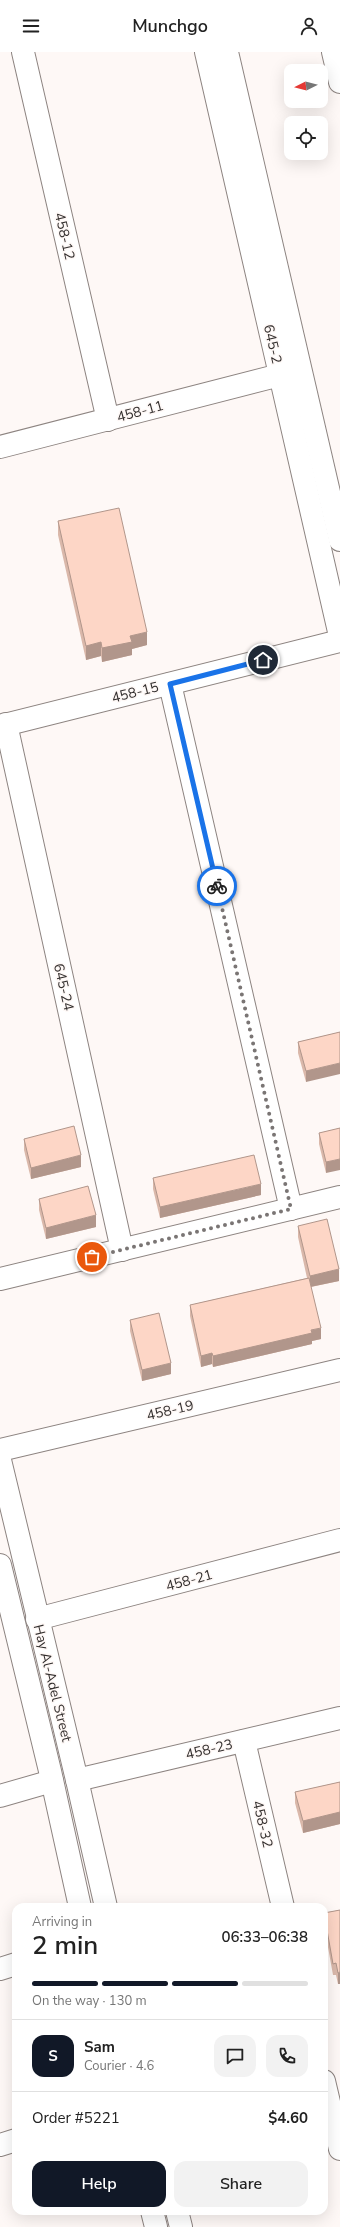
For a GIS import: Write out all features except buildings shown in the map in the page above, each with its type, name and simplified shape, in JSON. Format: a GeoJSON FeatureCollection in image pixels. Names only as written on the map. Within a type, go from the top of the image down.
{"type":"FeatureCollection","features":[{"type":"Feature","properties":{"kind":"street","name":"458-12"},"geometry":{"type":"LineString","coordinates":[[23,52],[108,420]]}},
{"type":"Feature","properties":{"kind":"street","name":"645-2"},"geometry":{"type":"LineString","coordinates":[[206,52],[340,636]]}},
{"type":"Feature","properties":{"kind":"street","name":"645-2"},"geometry":{"type":"LineString","coordinates":[[227,52],[340,540]]}},
{"type":"Feature","properties":{"kind":"street"},"geometry":{"type":"LineString","coordinates":[[333,52],[340,82]]}},
{"type":"Feature","properties":{"kind":"street"},"geometry":{"type":"LineString","coordinates":[[225,139],[247,136]]}},
{"type":"Feature","properties":{"kind":"street","name":"458-11"},"geometry":{"type":"LineString","coordinates":[[0,447],[280,375]]}},
{"type":"Feature","properties":{"kind":"street","name":"458-15"},"geometry":{"type":"LineString","coordinates":[[3,725],[340,641]]}},
{"type":"Feature","properties":{"kind":"street"},"geometry":{"type":"LineString","coordinates":[[170,684],[291,1209]]}},
{"type":"Feature","properties":{"kind":"street","name":"645-24"},"geometry":{"type":"LineString","coordinates":[[3,725],[122,1250]]}},
{"type":"Feature","properties":{"kind":"street"},"geometry":{"type":"LineString","coordinates":[[0,1279],[340,1197]]}},
{"type":"Feature","properties":{"kind":"street","name":"458-19"},"geometry":{"type":"LineString","coordinates":[[0,1450],[340,1370]]}},
{"type":"Feature","properties":{"kind":"street","name":"Hay Al-Adel Street"},"geometry":{"type":"LineString","coordinates":[[0,1460],[105,1903]]}},
{"type":"Feature","properties":{"kind":"street","name":"458-21"},"geometry":{"type":"LineString","coordinates":[[37,1619],[340,1540]]}},
{"type":"Feature","properties":{"kind":"street","name":"Hay Al-Adel Street"},"geometry":{"type":"LineString","coordinates":[[0,1564],[51,1776],[79,1903]]}},
{"type":"Feature","properties":{"kind":"street","name":"458-23"},"geometry":{"type":"LineString","coordinates":[[0,1796],[51,1776],[244,1741],[340,1718]]}},
{"type":"Feature","properties":{"kind":"street","name":"458-32"},"geometry":{"type":"LineString","coordinates":[[244,1741],[282,1903]]}},
{"type":"Feature","properties":{"kind":"street"},"geometry":{"type":"LineString","coordinates":[[0,1969],[12,1965]]}},
{"type":"Feature","properties":{"kind":"street"},"geometry":{"type":"LineString","coordinates":[[328,2098],[340,2149]]}},
{"type":"Feature","properties":{"kind":"street"},"geometry":{"type":"LineString","coordinates":[[0,2145],[12,2141]]}},
{"type":"Feature","properties":{"kind":"street"},"geometry":{"type":"LineString","coordinates":[[153,2215],[156,2227]]}},
{"type":"Feature","properties":{"kind":"street"},"geometry":{"type":"LineString","coordinates":[[178,2215],[182,2227]]}},
{"type":"Feature","properties":{"kind":"way so far"},"geometry":{"type":"LineString","coordinates":[[92,1257],[291,1209],[217,886]]}},
{"type":"Feature","properties":{"kind":"route"},"geometry":{"type":"LineString","coordinates":[[217,886],[170,684],[263,660]]}}]}
